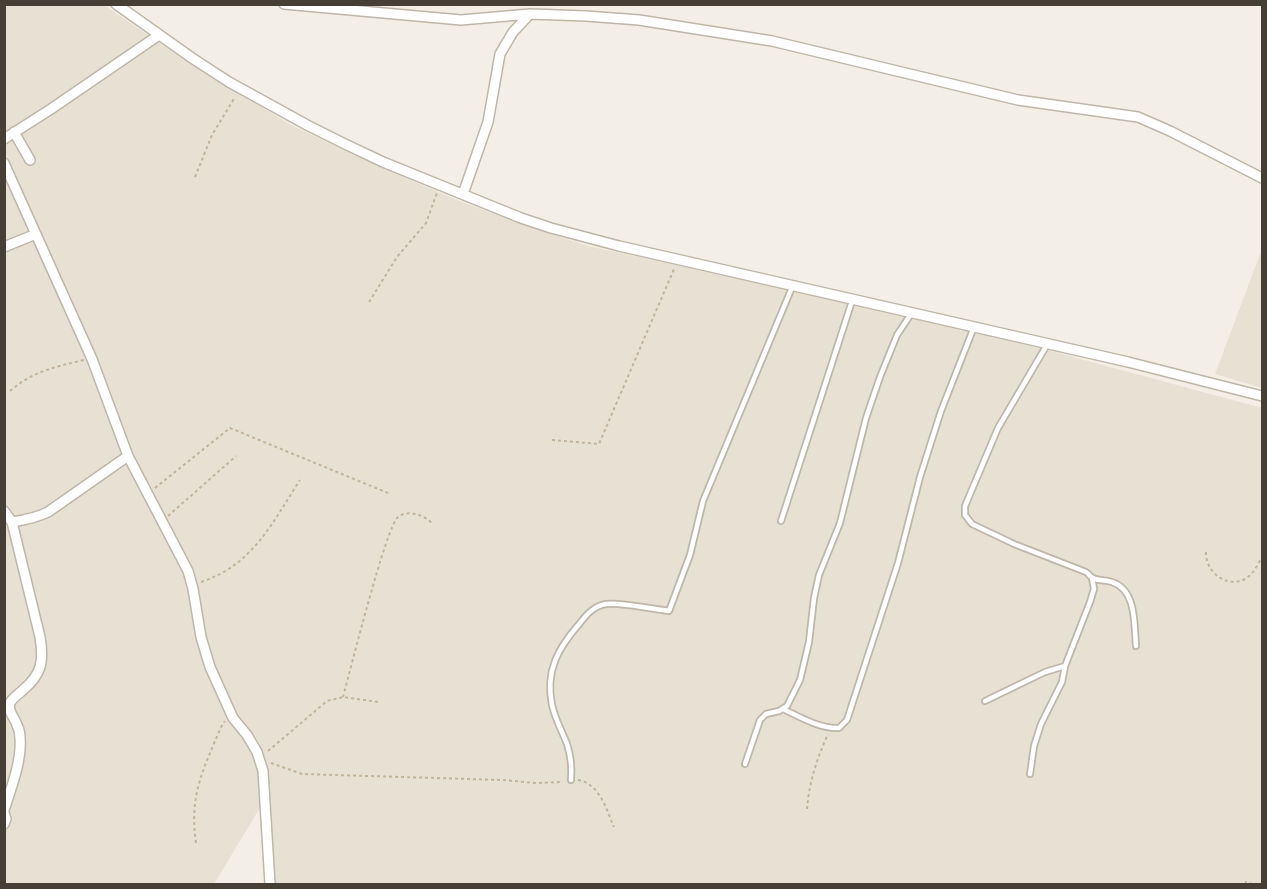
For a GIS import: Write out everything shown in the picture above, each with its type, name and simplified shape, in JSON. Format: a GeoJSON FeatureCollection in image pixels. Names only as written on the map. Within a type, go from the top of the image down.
{"type":"FeatureCollection","features":[{"type":"Feature","properties":{"kind":"street"},"geometry":{"type":"LineString","coordinates":[[116,4],[241,88],[307,125],[440,185],[551,228],[619,246],[1128,362],[1263,396]]}},
{"type":"Feature","properties":{"kind":"street"},"geometry":{"type":"LineString","coordinates":[[284,4],[461,20],[530,14],[586,16],[639,21],[771,41],[1018,100],[1138,117],[1263,178]]}},
{"type":"Feature","properties":{"kind":"street"},"geometry":{"type":"LineString","coordinates":[[463,194],[488,122],[500,54],[513,32],[530,14]]}},
{"type":"Feature","properties":{"kind":"street"},"geometry":{"type":"LineString","coordinates":[[4,139],[159,35]]}},
{"type":"Feature","properties":{"kind":"street"},"geometry":{"type":"LineString","coordinates":[[14,132],[30,160]]}},
{"type":"Feature","properties":{"kind":"street"},"geometry":{"type":"LineString","coordinates":[[4,163],[92,358],[128,456],[184,563],[192,584],[198,621],[213,674],[231,714],[253,744],[259,758],[265,782],[270,885]]}},
{"type":"Feature","properties":{"kind":"street"},"geometry":{"type":"LineString","coordinates":[[4,247],[36,234]]}},
{"type":"Feature","properties":{"kind":"street"},"geometry":{"type":"LineString","coordinates":[[12,522],[48,512],[128,456]]}},
{"type":"Feature","properties":{"kind":"street"},"geometry":{"type":"LineString","coordinates":[[4,511],[12,522],[40,636],[42,654],[40,668],[33,682],[10,704],[10,711],[18,725],[21,742],[15,775],[4,812],[6,819],[4,824]]}},
{"type":"Feature","properties":{"kind":"lane"},"geometry":{"type":"LineString","coordinates":[[571,780],[570,755],[555,718],[550,691],[551,670],[559,651],[587,614],[599,606],[612,604],[669,611],[690,555],[703,501],[793,285]]}},
{"type":"Feature","properties":{"kind":"lane"},"geometry":{"type":"LineString","coordinates":[[781,521],[853,298]]}},
{"type":"Feature","properties":{"kind":"lane"},"geometry":{"type":"LineString","coordinates":[[745,764],[760,720],[766,714],[783,709],[789,703],[800,680],[809,642],[819,575],[840,523],[866,418],[897,335],[912,312]]}},
{"type":"Feature","properties":{"kind":"lane"},"geometry":{"type":"LineString","coordinates":[[783,709],[830,728],[839,728],[847,720],[898,563],[941,411],[974,327]]}},
{"type":"Feature","properties":{"kind":"lane"},"geometry":{"type":"LineString","coordinates":[[1047,343],[998,428],[966,502],[965,515],[972,524],[1014,544],[1086,572],[1092,578],[1115,583],[1122,588],[1132,607],[1136,646]]}},
{"type":"Feature","properties":{"kind":"lane"},"geometry":{"type":"LineString","coordinates":[[1030,774],[1037,735],[1062,682],[1065,666],[1090,602],[1094,589],[1092,578]]}},
{"type":"Feature","properties":{"kind":"lane"},"geometry":{"type":"LineString","coordinates":[[985,701],[1045,672],[1065,666]]}},
{"type":"Feature","properties":{"kind":"path"},"geometry":{"type":"LineString","coordinates":[[195,177],[212,135],[241,88]]}},
{"type":"Feature","properties":{"kind":"path"},"geometry":{"type":"LineString","coordinates":[[369,302],[397,256],[426,223],[440,185]]}},
{"type":"Feature","properties":{"kind":"path"},"geometry":{"type":"LineString","coordinates":[[552,440],[598,444],[678,259]]}},
{"type":"Feature","properties":{"kind":"path"},"geometry":{"type":"LineString","coordinates":[[10,392],[38,372],[92,358]]}},
{"type":"Feature","properties":{"kind":"path"},"geometry":{"type":"LineString","coordinates":[[148,494],[230,428],[388,493]]}},
{"type":"Feature","properties":{"kind":"path"},"geometry":{"type":"LineString","coordinates":[[162,522],[236,456]]}},
{"type":"Feature","properties":{"kind":"path"},"geometry":{"type":"LineString","coordinates":[[192,584],[223,573],[242,560],[265,534],[300,480]]}},
{"type":"Feature","properties":{"kind":"path"},"geometry":{"type":"LineString","coordinates":[[343,697],[393,523],[400,516],[410,513],[421,515],[432,523]]}},
{"type":"Feature","properties":{"kind":"path"},"geometry":{"type":"LineString","coordinates":[[1206,552],[1206,561],[1214,573],[1234,582],[1248,578],[1263,557]]}},
{"type":"Feature","properties":{"kind":"path"},"geometry":{"type":"LineString","coordinates":[[378,702],[343,697],[333,698],[321,704],[259,758],[302,774],[491,779],[537,783],[571,780],[586,782],[598,792],[614,827]]}},
{"type":"Feature","properties":{"kind":"path"},"geometry":{"type":"LineString","coordinates":[[196,843],[194,815],[198,782],[221,727],[231,714]]}},
{"type":"Feature","properties":{"kind":"path"},"geometry":{"type":"LineString","coordinates":[[807,809],[812,779],[830,728]]}},
{"type":"Feature","properties":{"kind":"path"},"geometry":{"type":"LineString","coordinates":[[1245,885],[1246,882],[1252,885]]}},
{"type":"Feature","properties":{"kind":"shaded area"},"geometry":{"type":"Polygon","coordinates":[[[5,5],[104,5],[187,62],[291,125],[462,202],[588,246],[895,313],[1040,348],[1262,408],[1262,884],[266,884],[261,806],[214,884],[5,884],[5,5]]]}},
{"type":"Feature","properties":{"kind":"shaded area"},"geometry":{"type":"Polygon","coordinates":[[[1262,249],[1262,388],[1215,374],[1262,249]]]}}]}
